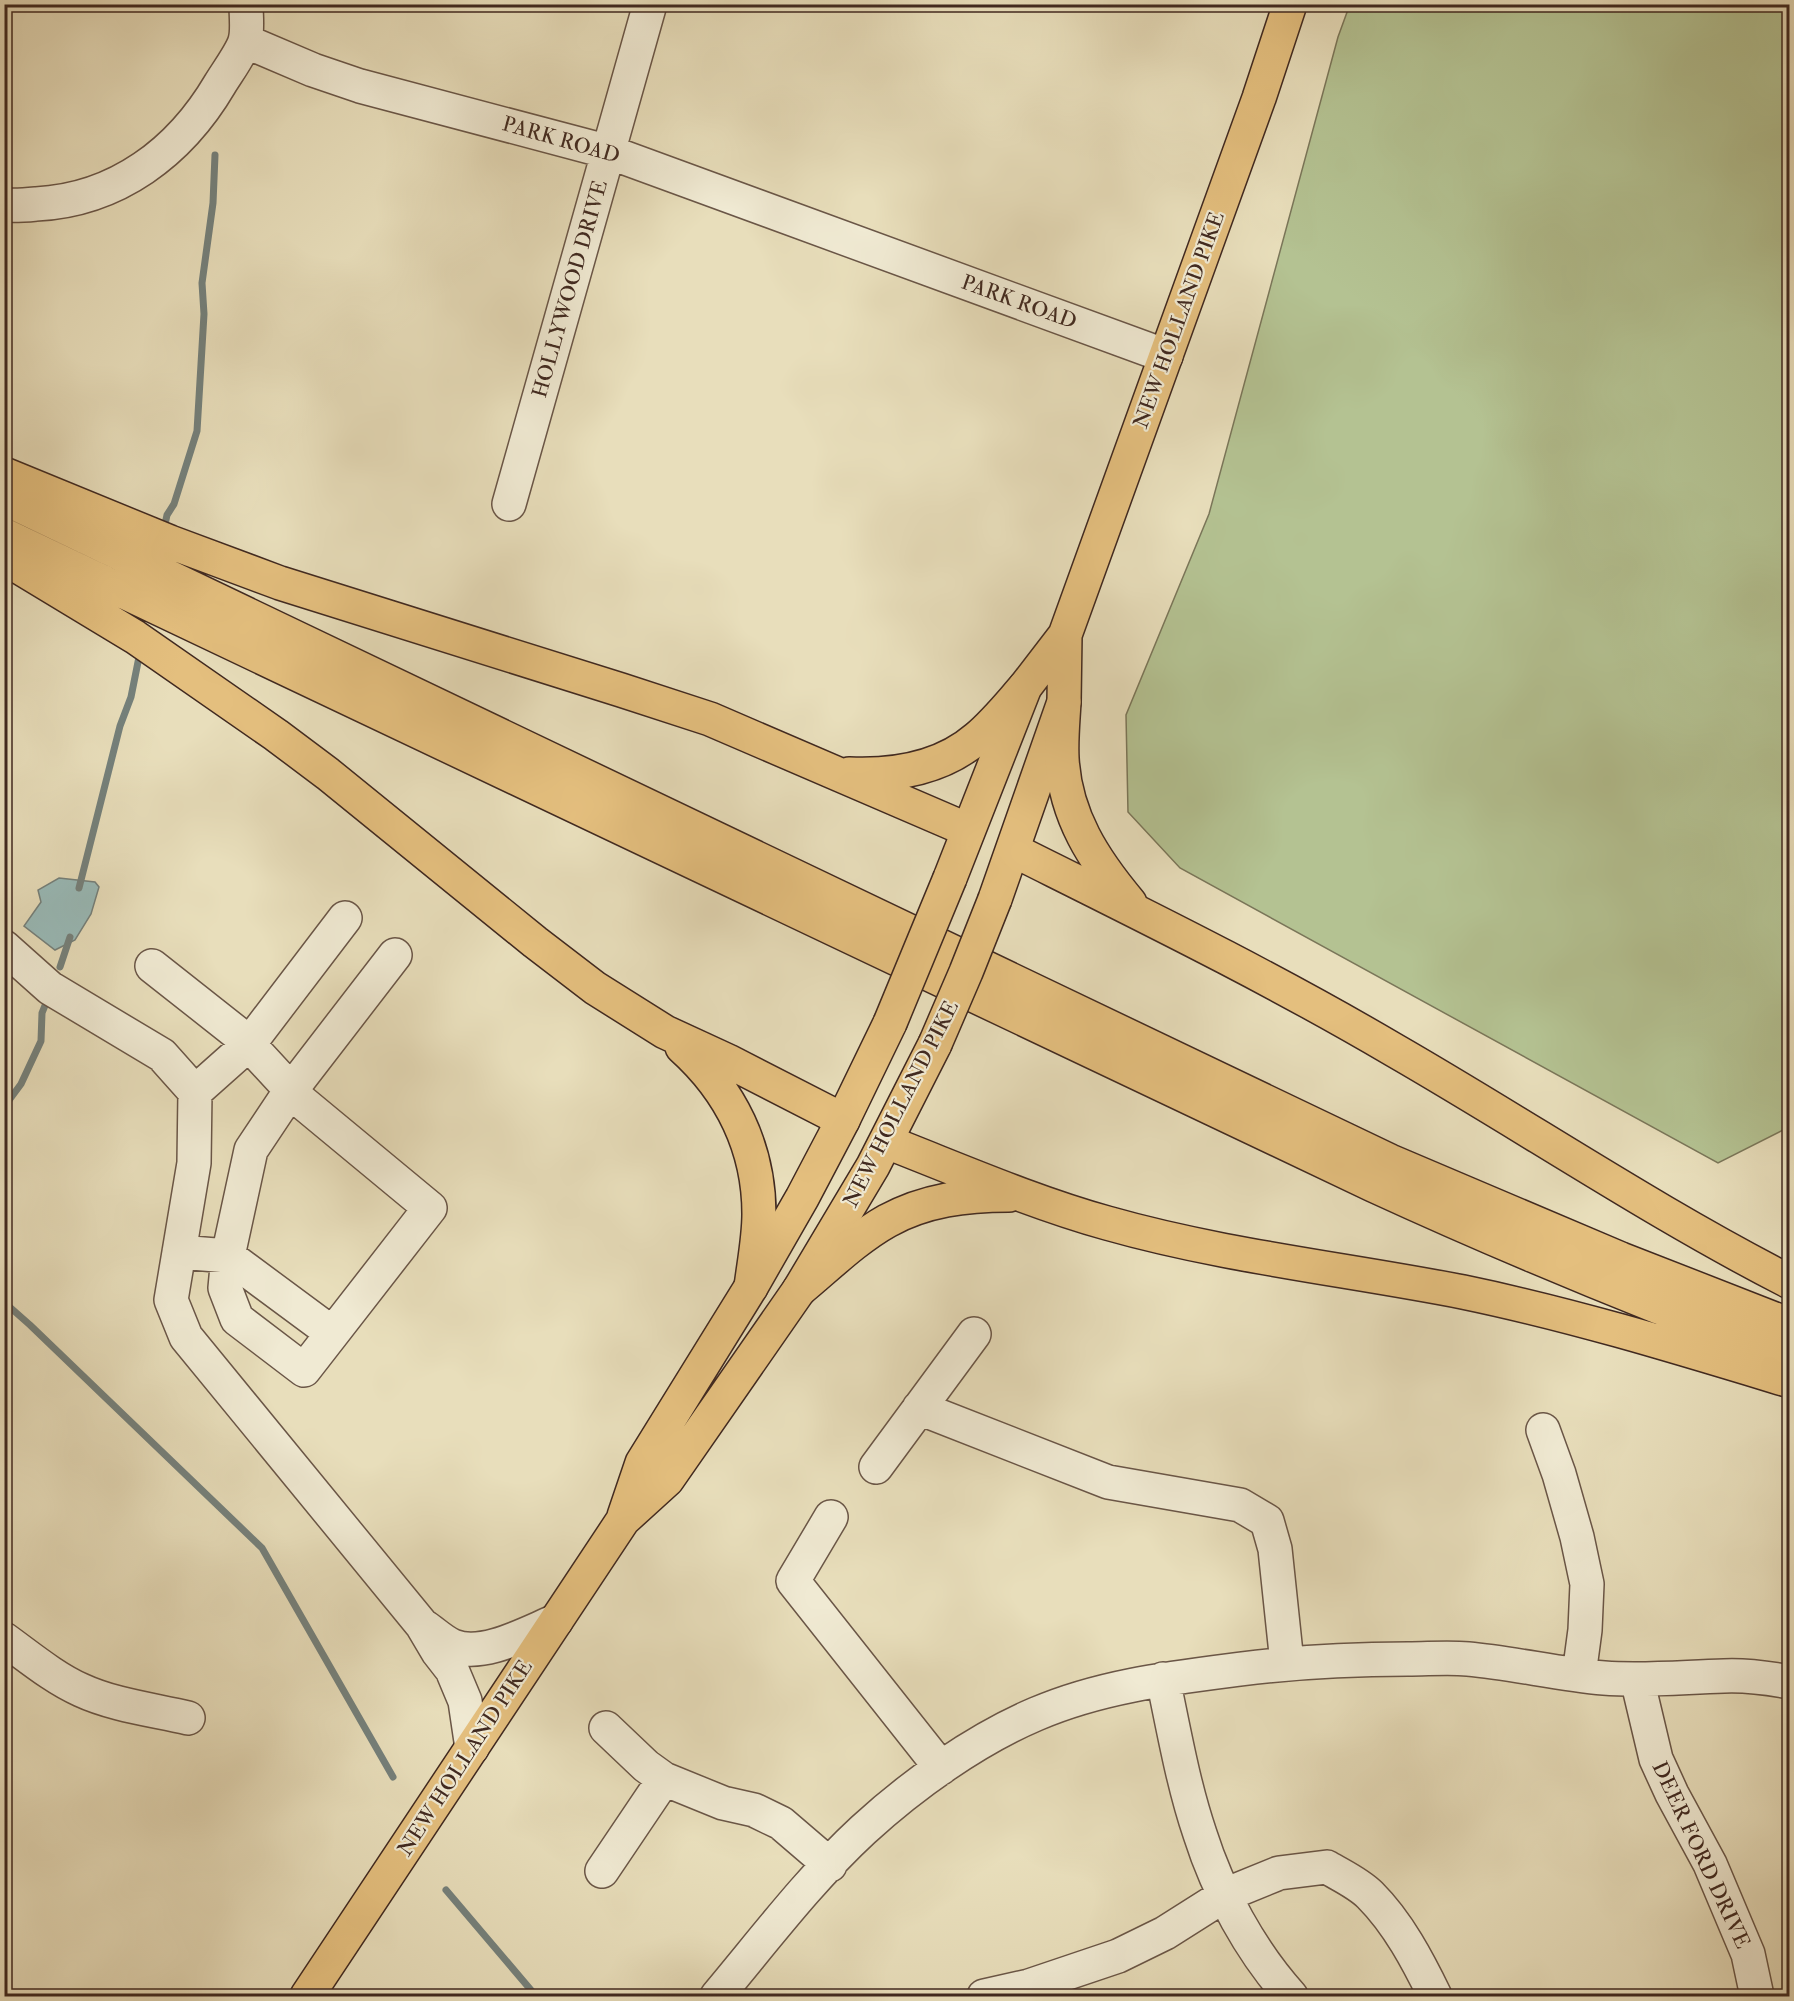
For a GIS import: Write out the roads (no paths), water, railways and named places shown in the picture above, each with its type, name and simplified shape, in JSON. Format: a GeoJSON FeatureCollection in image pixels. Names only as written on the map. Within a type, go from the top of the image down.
{"type":"FeatureCollection","features":[{"type":"Feature","properties":{"kind":"main road","name":"NEW HOLLAND PIKE"},"geometry":{"type":"LineString","coordinates":[[623,1520],[642,1463],[751,1287],[843,1120],[890,1023],[1025,687],[1065,634],[1259,98],[1290,4]]}},
{"type":"Feature","properties":{"kind":"main road"},"geometry":{"type":"LineString","coordinates":[[4,474],[159,554],[1390,1161],[1621,1259],[1790,1325]]}},
{"type":"Feature","properties":{"kind":"main road"},"geometry":{"type":"LineString","coordinates":[[4,498],[159,554],[280,583],[710,719],[969,830],[1137,911],[1259,974],[1386,1045],[1689,1228],[1790,1282]]}},
{"type":"Feature","properties":{"kind":"main road"},"geometry":{"type":"LineString","coordinates":[[4,535],[1373,1185],[1474,1231],[1587,1278],[1790,1358]]}},
{"type":"Feature","properties":{"kind":"main road"},"geometry":{"type":"LineString","coordinates":[[4,558],[143,642],[224,697],[328,774],[565,967],[595,988],[665,1032],[728,1061],[887,1142],[1023,1195],[1108,1223],[1182,1241],[1462,1292],[1533,1308],[1652,1338],[1790,1381]]}},
{"type":"Feature","properties":{"kind":"main road","name":"NEW HOLLAND PIKE"},"geometry":{"type":"LineString","coordinates":[[307,1996],[623,1520],[668,1480],[799,1290],[887,1142],[935,1044],[966,972],[1013,850],[1064,702],[1065,634]]}},
{"type":"Feature","properties":{"kind":"main road"},"geometry":{"type":"LineString","coordinates":[[839,774],[887,774],[945,759],[978,737],[1025,687]]}},
{"type":"Feature","properties":{"kind":"main road"},"geometry":{"type":"LineString","coordinates":[[1064,702],[1062,760],[1075,818],[1089,850],[1099,865],[1137,911]]}},
{"type":"Feature","properties":{"kind":"main road"},"geometry":{"type":"LineString","coordinates":[[665,1032],[708,1073],[722,1092],[744,1132],[751,1153],[758,1192],[758,1236],[751,1287]]}},
{"type":"Feature","properties":{"kind":"main road"},"geometry":{"type":"LineString","coordinates":[[799,1290],[870,1232],[904,1213],[933,1203],[962,1197],[1023,1195]]}},
{"type":"Feature","properties":{"kind":"street"},"geometry":{"type":"LineString","coordinates":[[4,205],[51,203],[75,199],[113,187],[157,159],[187,129],[213,96],[245,41],[246,4]]}},
{"type":"Feature","properties":{"kind":"street","name":"HOLLYWOOD DRIVE"},"geometry":{"type":"LineString","coordinates":[[509,504],[650,4]]}},
{"type":"Feature","properties":{"kind":"street","name":"PARK ROAD"},"geometry":{"type":"LineString","coordinates":[[245,41],[313,70],[360,86],[609,152],[1166,356]]}},
{"type":"Feature","properties":{"kind":"street"},"geometry":{"type":"LineString","coordinates":[[195,1092],[249,1044],[345,918]]}},
{"type":"Feature","properties":{"kind":"street"},"geometry":{"type":"LineString","coordinates":[[4,946],[50,988],[162,1055],[195,1092],[194,1163],[171,1300],[186,1337],[422,1625],[452,1670],[465,1701],[472,1748]]}},
{"type":"Feature","properties":{"kind":"street"},"geometry":{"type":"LineString","coordinates":[[152,966],[249,1044],[291,1090],[302,1102],[430,1208],[304,1370],[237,1319],[225,1288],[228,1256],[251,1150],[291,1090],[395,955]]}},
{"type":"Feature","properties":{"kind":"street"},"geometry":{"type":"LineString","coordinates":[[179,1252],[228,1256],[333,1333]]}},
{"type":"Feature","properties":{"kind":"street"},"geometry":{"type":"LineString","coordinates":[[876,1467],[974,1334]]}},
{"type":"Feature","properties":{"kind":"street"},"geometry":{"type":"LineString","coordinates":[[919,1408],[1108,1482],[1240,1505],[1267,1521],[1275,1549],[1287,1663]]}},
{"type":"Feature","properties":{"kind":"street"},"geometry":{"type":"LineString","coordinates":[[1543,1430],[1568,1506],[1587,1584],[1585,1630],[1579,1675]]}},
{"type":"Feature","properties":{"kind":"street"},"geometry":{"type":"LineString","coordinates":[[831,1517],[793,1581],[941,1768]]}},
{"type":"Feature","properties":{"kind":"street"},"geometry":{"type":"LineString","coordinates":[[422,1625],[452,1646],[473,1650],[497,1645],[556,1621]]}},
{"type":"Feature","properties":{"kind":"street"},"geometry":{"type":"LineString","coordinates":[[4,1640],[81,1690],[103,1698],[188,1718]]}},
{"type":"Feature","properties":{"kind":"street"},"geometry":{"type":"LineString","coordinates":[[717,1996],[830,1865],[862,1831],[898,1799],[983,1742],[1037,1713],[1088,1696],[1131,1684],[1163,1679],[1287,1663],[1351,1660],[1466,1659],[1608,1678],[1727,1676],[1790,1682]]}},
{"type":"Feature","properties":{"kind":"street"},"geometry":{"type":"LineString","coordinates":[[1163,1679],[1187,1790],[1200,1836],[1225,1895],[1251,1944],[1291,1996]]}},
{"type":"Feature","properties":{"kind":"street","name":"DEER FORD DRIVE"},"geometry":{"type":"LineString","coordinates":[[1637,1679],[1656,1758],[1672,1794],[1710,1864],[1748,1954],[1757,1996]]}},
{"type":"Feature","properties":{"kind":"street"},"geometry":{"type":"LineString","coordinates":[[606,1728],[646,1766],[664,1779],[723,1803],[754,1810],[781,1823],[830,1865]]}},
{"type":"Feature","properties":{"kind":"street"},"geometry":{"type":"LineString","coordinates":[[602,1872],[664,1779]]}},
{"type":"Feature","properties":{"kind":"street"},"geometry":{"type":"LineString","coordinates":[[984,1996],[1029,1986],[1118,1956],[1165,1933],[1225,1895],[1280,1873],[1327,1867],[1369,1893],[1417,1960],[1435,1996]]}},
{"type":"Feature","properties":{"kind":"water"},"geometry":{"type":"Polygon","coordinates":[[[59,878],[95,882],[99,887],[91,914],[75,940],[55,950],[24,926],[41,902],[38,890],[59,878]]]}},
{"type":"Feature","properties":{"kind":"waterway"},"geometry":{"type":"LineString","coordinates":[[164,529],[197,431],[204,314],[202,283],[213,203],[215,155]]}},
{"type":"Feature","properties":{"kind":"waterway"},"geometry":{"type":"LineString","coordinates":[[79,888],[120,726],[131,697],[140,652]]}},
{"type":"Feature","properties":{"kind":"waterway"},"geometry":{"type":"LineString","coordinates":[[60,967],[70,937]]}},
{"type":"Feature","properties":{"kind":"waterway"},"geometry":{"type":"LineString","coordinates":[[4,1107],[21,1084],[41,1041],[42,1013],[48,998]]}},
{"type":"Feature","properties":{"kind":"waterway"},"geometry":{"type":"LineString","coordinates":[[4,1302],[262,1548],[393,1777]]}},
{"type":"Feature","properties":{"kind":"waterway"},"geometry":{"type":"LineString","coordinates":[[446,1890],[536,1996]]}}]}
